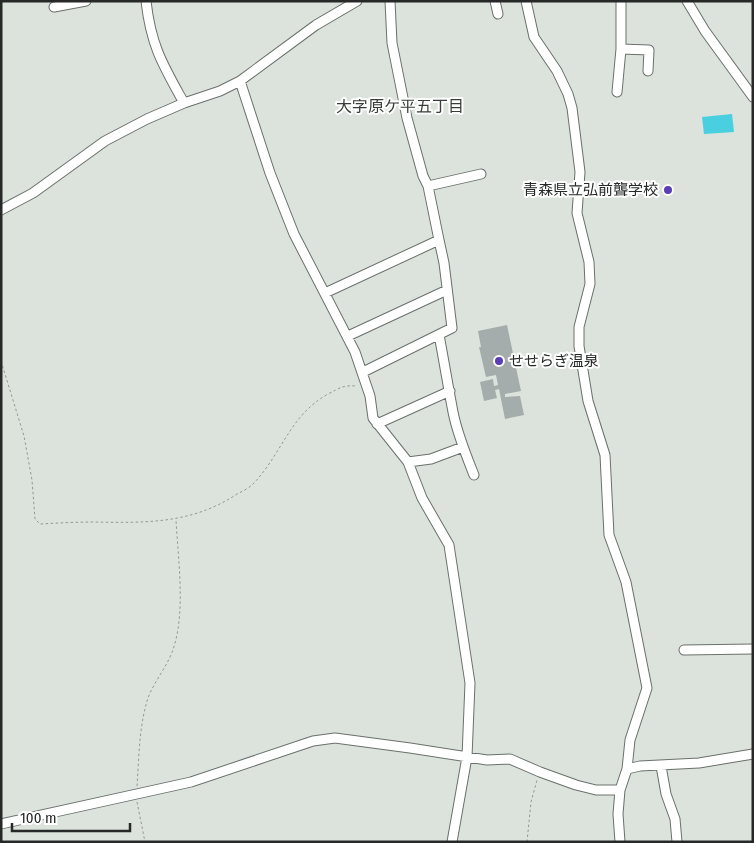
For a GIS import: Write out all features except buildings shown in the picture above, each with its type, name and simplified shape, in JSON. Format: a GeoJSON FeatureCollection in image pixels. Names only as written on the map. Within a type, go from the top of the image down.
{"type":"FeatureCollection","features":[{"type":"Feature","properties":{"kind":"street"},"geometry":{"type":"LineString","coordinates":[[54,7],[86,1]]}},
{"type":"Feature","properties":{"kind":"street"},"geometry":{"type":"LineString","coordinates":[[146,1],[154,46],[184,103]]}},
{"type":"Feature","properties":{"kind":"street"},"geometry":{"type":"LineString","coordinates":[[1,210],[33,193],[104,141],[184,103],[220,91],[240,81],[316,25],[357,1]]}},
{"type":"Feature","properties":{"kind":"street"},"geometry":{"type":"LineString","coordinates":[[363,372],[452,328],[444,263],[428,186],[423,176],[407,118],[392,43],[390,1]]}},
{"type":"Feature","properties":{"kind":"street"},"geometry":{"type":"LineString","coordinates":[[494,1],[498,14]]}},
{"type":"Feature","properties":{"kind":"street"},"geometry":{"type":"LineString","coordinates":[[526,1],[534,37],[557,71],[568,94],[572,108],[580,172],[577,213],[589,262],[590,276],[590,284],[579,327],[578,346],[588,401],[605,455],[609,535],[626,582],[647,688],[630,740],[627,770],[620,790],[618,814],[620,842]]}},
{"type":"Feature","properties":{"kind":"street"},"geometry":{"type":"LineString","coordinates":[[617,92],[621,49],[621,1]]}},
{"type":"Feature","properties":{"kind":"street"},"geometry":{"type":"LineString","coordinates":[[687,1],[705,31],[753,97]]}},
{"type":"Feature","properties":{"kind":"street"},"geometry":{"type":"LineString","coordinates":[[621,49],[649,50],[648,71]]}},
{"type":"Feature","properties":{"kind":"street"},"geometry":{"type":"LineString","coordinates":[[240,81],[270,173],[294,234],[348,336],[363,372],[371,410],[377,424],[408,462],[422,498],[449,545],[469,676],[467,757],[452,842]]}},
{"type":"Feature","properties":{"kind":"street"},"geometry":{"type":"LineString","coordinates":[[428,186],[481,174]]}},
{"type":"Feature","properties":{"kind":"street"},"geometry":{"type":"LineString","coordinates":[[325,292],[439,240]]}},
{"type":"Feature","properties":{"kind":"street"},"geometry":{"type":"LineString","coordinates":[[348,336],[447,290]]}},
{"type":"Feature","properties":{"kind":"street"},"geometry":{"type":"LineString","coordinates":[[439,335],[453,412],[463,447],[474,475]]}},
{"type":"Feature","properties":{"kind":"street"},"geometry":{"type":"LineString","coordinates":[[377,424],[450,391]]}},
{"type":"Feature","properties":{"kind":"street"},"geometry":{"type":"LineString","coordinates":[[408,462],[431,459],[463,447]]}},
{"type":"Feature","properties":{"kind":"street"},"geometry":{"type":"LineString","coordinates":[[684,650],[753,649]]}},
{"type":"Feature","properties":{"kind":"street"},"geometry":{"type":"LineString","coordinates":[[1,824],[191,782],[313,741],[335,738],[486,760],[510,759],[582,787],[596,790],[620,790]]}},
{"type":"Feature","properties":{"kind":"street"},"geometry":{"type":"LineString","coordinates":[[627,770],[640,766],[699,763],[753,754]]}},
{"type":"Feature","properties":{"kind":"street"},"geometry":{"type":"LineString","coordinates":[[661,766],[666,794],[674,819],[677,842]]}},
{"type":"Feature","properties":{"kind":"path"},"geometry":{"type":"LineString","coordinates":[[1,361],[24,436],[32,480],[34,519],[37,523],[137,523],[176,520],[204,512],[227,501],[252,485],[268,465],[286,434],[314,402],[344,385],[367,386]]}},
{"type":"Feature","properties":{"kind":"path"},"geometry":{"type":"LineString","coordinates":[[145,842],[136,793],[143,720],[154,684],[169,660],[178,629],[179,570],[176,520]]}},
{"type":"Feature","properties":{"kind":"path"},"geometry":{"type":"LineString","coordinates":[[527,842],[531,802],[540,772]]}},
{"type":"Feature","properties":{"kind":"water"},"geometry":{"type":"Polygon","coordinates":[[[732,114],[734,132],[704,134],[702,117],[732,114]]]}},
{"type":"Feature","properties":{"kind":"place","name":"青森県立弘前聾学校"},"geometry":{"type":"Point","coordinates":[668,190]}},
{"type":"Feature","properties":{"kind":"place","name":"せせらぎ温泉"},"geometry":{"type":"Point","coordinates":[499,361]}},
{"type":"Feature","properties":{"kind":"district","name":"大字原ケ平五丁目"},"geometry":{"type":"Point","coordinates":[400,106]}}]}
